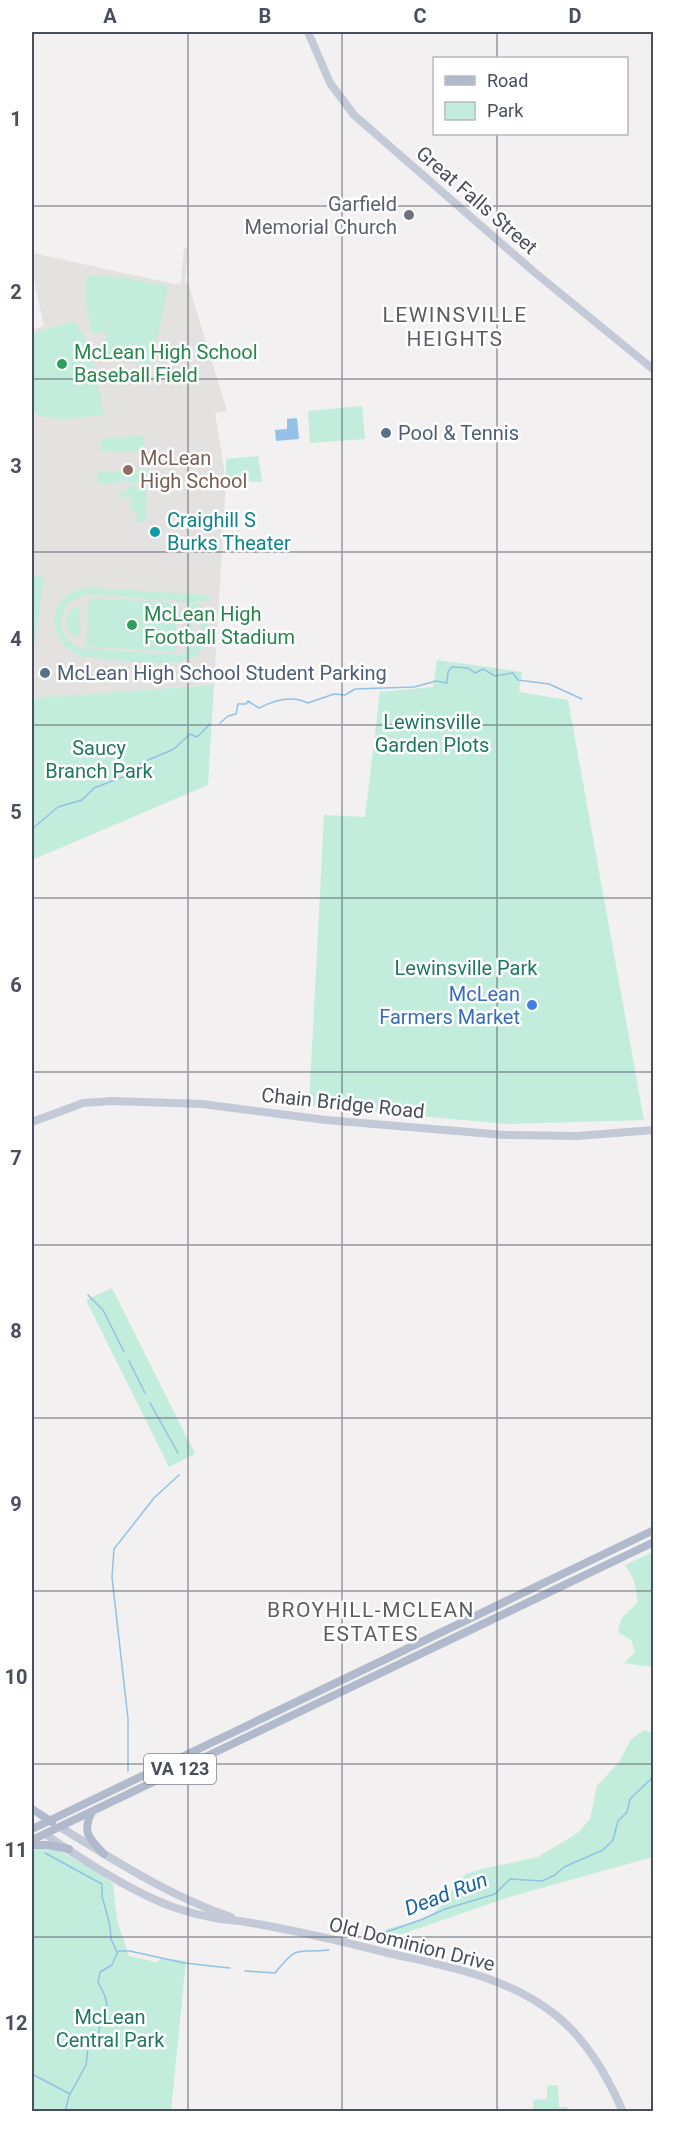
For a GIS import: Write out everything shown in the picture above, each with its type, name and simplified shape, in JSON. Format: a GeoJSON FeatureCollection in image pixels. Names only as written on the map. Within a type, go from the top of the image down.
{"type":"FeatureCollection","features":[{"type":"Feature","properties":{"kind":"main road","name":"Great Falls Street"},"geometry":{"type":"LineString","coordinates":[[308,32],[330,83],[354,115],[533,271],[654,370]]}},
{"type":"Feature","properties":{"kind":"main road","name":"Chain Bridge Road"},"geometry":{"type":"LineString","coordinates":[[32,1122],[83,1103],[135,1102],[208,1105],[326,1120],[497,1135],[577,1136],[654,1131]]}},
{"type":"Feature","properties":{"kind":"main road","name":"VA 123"},"geometry":{"type":"LineString","coordinates":[[33,1827],[654,1530]]}},
{"type":"Feature","properties":{"kind":"main road","name":"VA 123"},"geometry":{"type":"LineString","coordinates":[[32,1840],[654,1542]]}},
{"type":"Feature","properties":{"kind":"main road","name":"Old Dominion Drive"},"geometry":{"type":"LineString","coordinates":[[32,1809],[167,1890],[243,1921]]}},
{"type":"Feature","properties":{"kind":"main road"},"geometry":{"type":"LineString","coordinates":[[92,1812],[87,1823],[87,1832],[90,1839],[104,1854]]}},
{"type":"Feature","properties":{"kind":"main road","name":"Old Dominion Drive"},"geometry":{"type":"LineString","coordinates":[[33,1827],[157,1901],[209,1917],[243,1921],[441,1965],[499,1982],[552,2012],[575,2032],[599,2066],[623,2112]]}},
{"type":"Feature","properties":{"kind":"main road"},"geometry":{"type":"LineString","coordinates":[[32,1845],[69,1849]]}},
{"type":"Feature","properties":{"kind":"shaded area","name":"McLean High School"},"geometry":{"type":"Polygon","coordinates":[[[184,247],[188,248],[185,283],[188,283],[227,411],[215,413],[226,481],[214,685],[32,698],[32,330],[44,326],[32,271],[32,253],[175,284],[181,283],[184,247]]]}},
{"type":"Feature","properties":{"kind":"green space"},"geometry":{"type":"Polygon","coordinates":[[[90,275],[118,277],[168,286],[152,366],[102,356],[107,332],[92,333],[85,294],[90,275]]]}},
{"type":"Feature","properties":{"kind":"green space","name":"McLean High School Baseball Field"},"geometry":{"type":"Polygon","coordinates":[[[72,321],[79,327],[89,349],[104,414],[59,419],[32,413],[32,334],[72,321]]]}},
{"type":"Feature","properties":{"kind":"green space"},"geometry":{"type":"Polygon","coordinates":[[[362,406],[365,439],[310,443],[308,411],[362,406]]]}},
{"type":"Feature","properties":{"kind":"green space"},"geometry":{"type":"Polygon","coordinates":[[[144,435],[144,452],[99,451],[102,439],[144,435]]]}},
{"type":"Feature","properties":{"kind":"green space"},"geometry":{"type":"Polygon","coordinates":[[[258,456],[262,482],[226,481],[226,459],[258,456]]]}},
{"type":"Feature","properties":{"kind":"green space"},"geometry":{"type":"Polygon","coordinates":[[[128,469],[148,470],[146,483],[128,483],[128,469]]]}},
{"type":"Feature","properties":{"kind":"green space"},"geometry":{"type":"Polygon","coordinates":[[[98,471],[126,472],[125,482],[97,484],[98,471]]]}},
{"type":"Feature","properties":{"kind":"green space"},"geometry":{"type":"Polygon","coordinates":[[[128,486],[147,488],[145,522],[136,522],[137,511],[130,510],[131,498],[121,497],[121,492],[127,492],[128,486]]]}},
{"type":"Feature","properties":{"kind":"green space"},"geometry":{"type":"Polygon","coordinates":[[[32,575],[44,577],[35,644],[32,643],[32,575]]]}},
{"type":"Feature","properties":{"kind":"green space"},"geometry":{"type":"Polygon","coordinates":[[[91,588],[210,595],[209,601],[197,601],[208,622],[207,640],[195,656],[179,662],[138,662],[84,657],[70,650],[61,641],[54,618],[57,607],[65,597],[76,591],[91,588]],[[87,594],[69,604],[61,618],[62,626],[71,642],[80,648],[181,655],[186,653],[188,610],[194,611],[191,650],[200,637],[201,623],[194,610],[181,601],[87,594]]]}},
{"type":"Feature","properties":{"kind":"green space","name":"McLean High Football Stadium"},"geometry":{"type":"Polygon","coordinates":[[[89,598],[178,603],[175,652],[86,646],[89,598]]]}},
{"type":"Feature","properties":{"kind":"green space"},"geometry":{"type":"Polygon","coordinates":[[[74,608],[80,608],[80,636],[72,635],[66,626],[68,614],[74,608]]]}},
{"type":"Feature","properties":{"kind":"green space","name":"Lewinsville Park"},"geometry":{"type":"Polygon","coordinates":[[[437,660],[522,672],[519,692],[568,700],[644,1120],[507,1124],[309,1106],[324,815],[365,817],[380,692],[433,687],[437,660]]]}},
{"type":"Feature","properties":{"kind":"green space","name":"Saucy Branch Park"},"geometry":{"type":"Polygon","coordinates":[[[214,685],[208,785],[32,860],[32,698],[214,685]]]}},
{"type":"Feature","properties":{"kind":"green space"},"geometry":{"type":"Polygon","coordinates":[[[112,1288],[195,1454],[169,1467],[86,1300],[112,1288]]]}},
{"type":"Feature","properties":{"kind":"green space"},"geometry":{"type":"Polygon","coordinates":[[[653,1552],[653,1667],[624,1663],[635,1652],[631,1640],[618,1632],[621,1619],[638,1602],[634,1580],[625,1565],[653,1552]]]}},
{"type":"Feature","properties":{"kind":"green space"},"geometry":{"type":"Polygon","coordinates":[[[644,1730],[653,1733],[653,1857],[509,1897],[385,1940],[369,1937],[389,1928],[421,1920],[435,1912],[466,1874],[538,1857],[579,1832],[590,1819],[597,1786],[620,1761],[631,1739],[644,1730]]]}},
{"type":"Feature","properties":{"kind":"green space","name":"McLean Central Park"},"geometry":{"type":"Polygon","coordinates":[[[52,1846],[94,1870],[113,1884],[117,1920],[129,1956],[156,1962],[162,1958],[186,1961],[171,2111],[32,2111],[32,1850],[52,1846]]]}},
{"type":"Feature","properties":{"kind":"green space"},"geometry":{"type":"Polygon","coordinates":[[[558,2085],[559,2107],[567,2107],[568,2111],[533,2111],[533,2100],[547,2099],[547,2086],[558,2085]]]}},
{"type":"Feature","properties":{"kind":"water"},"geometry":{"type":"Polygon","coordinates":[[[297,418],[299,439],[276,441],[275,430],[287,429],[287,419],[297,418]]]}},
{"type":"Feature","properties":{"kind":"waterway"},"geometry":{"type":"LineString","coordinates":[[220,723],[228,716],[236,714],[238,704],[246,704],[248,701],[259,708],[283,700],[296,699],[308,703],[334,694],[345,695],[355,689],[414,687],[436,681],[447,683],[448,672],[452,667],[468,668],[475,673],[483,669],[495,676],[513,673],[518,680],[549,684],[582,699]]}},
{"type":"Feature","properties":{"kind":"waterway"},"geometry":{"type":"LineString","coordinates":[[32,829],[58,807],[82,800],[94,788],[136,772],[141,763],[174,749],[190,734],[197,737],[210,724]]}},
{"type":"Feature","properties":{"kind":"waterway"},"geometry":{"type":"LineString","coordinates":[[88,1295],[103,1310],[124,1352]]}},
{"type":"Feature","properties":{"kind":"waterway"},"geometry":{"type":"LineString","coordinates":[[129,1361],[145,1393]]}},
{"type":"Feature","properties":{"kind":"waterway"},"geometry":{"type":"LineString","coordinates":[[150,1403],[178,1453]]}},
{"type":"Feature","properties":{"kind":"waterway"},"geometry":{"type":"LineString","coordinates":[[128,1771],[128,1719],[112,1577],[114,1549],[154,1498],[179,1475]]}},
{"type":"Feature","properties":{"kind":"waterway","name":"Dead Run"},"geometry":{"type":"LineString","coordinates":[[375,1936],[445,1909],[495,1894],[510,1879],[542,1881],[555,1875],[564,1867],[603,1850],[613,1840],[618,1821],[627,1812],[630,1799],[651,1779],[653,1771]]}},
{"type":"Feature","properties":{"kind":"waterway"},"geometry":{"type":"LineString","coordinates":[[45,1853],[102,1884],[102,1896],[111,1939],[117,1952]]}},
{"type":"Feature","properties":{"kind":"waterway","name":"Dead Run"},"geometry":{"type":"LineString","coordinates":[[245,1971],[275,1973],[289,1957],[298,1952],[329,1950]]}},
{"type":"Feature","properties":{"kind":"waterway","name":"Dead Run"},"geometry":{"type":"LineString","coordinates":[[117,1953],[130,1951],[184,1963],[230,1968]]}},
{"type":"Feature","properties":{"kind":"waterway","name":"Dead Run"},"geometry":{"type":"LineString","coordinates":[[65,2112],[69,2096],[86,2065],[88,2047],[99,2032],[100,2018],[107,2005],[98,1982],[100,1972],[112,1965],[117,1953]]}},
{"type":"Feature","properties":{"kind":"waterway"},"geometry":{"type":"LineString","coordinates":[[34,2075],[70,2094]]}},
{"type":"Feature","properties":{"kind":"place","name":"Garfield Memorial Church"},"geometry":{"type":"Point","coordinates":[409,215]}},
{"type":"Feature","properties":{"kind":"place","name":"McLean High School Baseball Field"},"geometry":{"type":"Point","coordinates":[62,364]}},
{"type":"Feature","properties":{"kind":"place","name":"Pool & Tennis"},"geometry":{"type":"Point","coordinates":[386,433]}},
{"type":"Feature","properties":{"kind":"place","name":"McLean High School"},"geometry":{"type":"Point","coordinates":[128,470]}},
{"type":"Feature","properties":{"kind":"place","name":"Craighill S Burks Theater"},"geometry":{"type":"Point","coordinates":[155,532]}},
{"type":"Feature","properties":{"kind":"place","name":"McLean High Football Stadium"},"geometry":{"type":"Point","coordinates":[132,625]}},
{"type":"Feature","properties":{"kind":"place","name":"McLean High School Student Parking"},"geometry":{"type":"Point","coordinates":[45,673]}},
{"type":"Feature","properties":{"kind":"place","name":"McLean Farmers Market"},"geometry":{"type":"Point","coordinates":[532,1005]}},
{"type":"Feature","properties":{"kind":"district","name":"LEWINSVILLE HEIGHTS"},"geometry":{"type":"Point","coordinates":[455,327]}},
{"type":"Feature","properties":{"kind":"district","name":"BROYHILL-MCLEAN ESTATES"},"geometry":{"type":"Point","coordinates":[371,1622]}},
{"type":"Feature","properties":{"kind":"park label","name":"Lewinsville Garden Plots"},"geometry":{"type":"Point","coordinates":[432,734]}}]}
